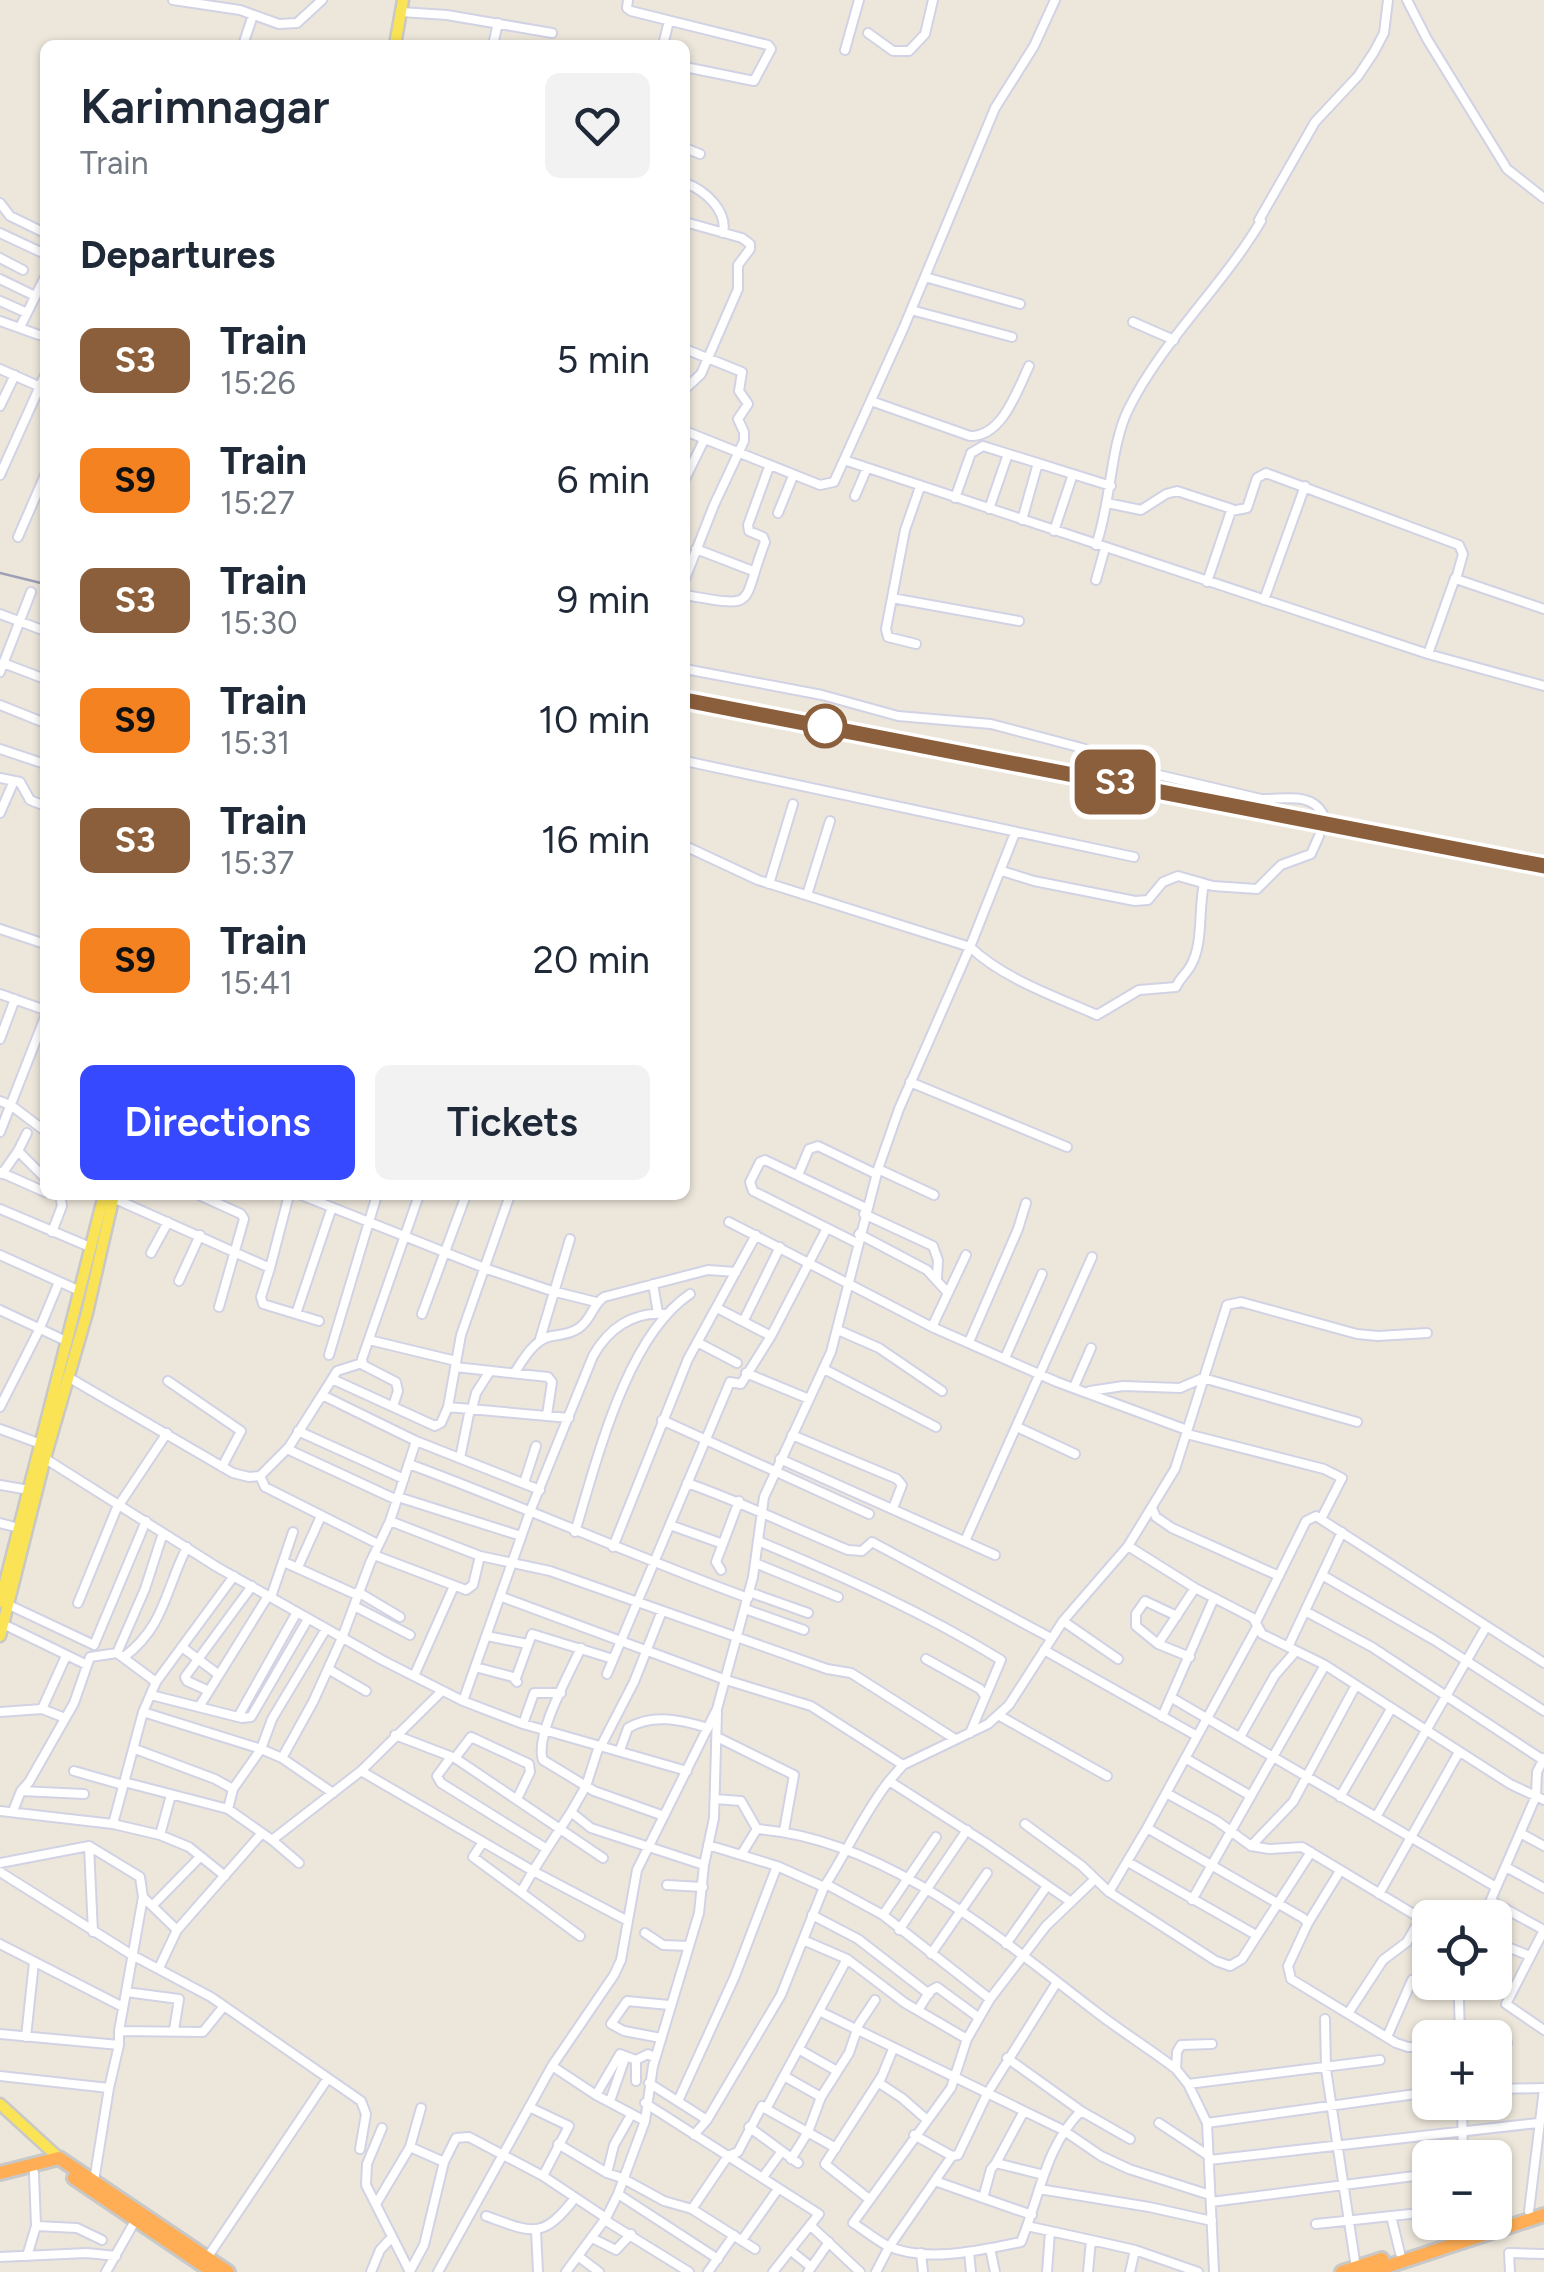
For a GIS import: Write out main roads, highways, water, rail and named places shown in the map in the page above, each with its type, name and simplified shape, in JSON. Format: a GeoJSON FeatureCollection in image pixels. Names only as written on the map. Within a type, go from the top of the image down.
{"type":"FeatureCollection","features":[{"type":"Feature","properties":{"kind":"highway"},"geometry":{"type":"LineString","coordinates":[[0,2177],[60,2163]]}},
{"type":"Feature","properties":{"kind":"highway"},"geometry":{"type":"LineString","coordinates":[[60,2163],[135,2221],[208,2265],[228,2272]]}},
{"type":"Feature","properties":{"kind":"highway"},"geometry":{"type":"LineString","coordinates":[[0,2177],[60,2163],[94,2181],[208,2265]]}},
{"type":"Feature","properties":{"kind":"highway"},"geometry":{"type":"LineString","coordinates":[[1512,2216],[1544,2206]]}},
{"type":"Feature","properties":{"kind":"highway"},"geometry":{"type":"LineString","coordinates":[[1370,2272],[1544,2215]]}},
{"type":"Feature","properties":{"kind":"highway"},"geometry":{"type":"LineString","coordinates":[[1351,2270],[1409,2261],[1444,2240]]}},
{"type":"Feature","properties":{"kind":"main road"},"geometry":{"type":"LineString","coordinates":[[396,40],[402,6]]}},
{"type":"Feature","properties":{"kind":"main road"},"geometry":{"type":"LineString","coordinates":[[4,1604],[90,1247],[108,1200]]}},
{"type":"Feature","properties":{"kind":"main road"},"geometry":{"type":"LineString","coordinates":[[0,1636],[4,1624],[5,1569],[88,1313],[109,1200]]}},
{"type":"Feature","properties":{"kind":"main road"},"geometry":{"type":"LineString","coordinates":[[0,2104],[60,2163]]}},
{"type":"Feature","properties":{"kind":"main road"},"geometry":{"type":"LineString","coordinates":[[0,2112],[60,2163]]}},
{"type":"Feature","properties":{"kind":"tunnel"},"geometry":{"type":"LineString","coordinates":[[1319,836],[1323,814]]}},
{"type":"Feature","properties":{"kind":"railway"},"geometry":{"type":"LineString","coordinates":[[0,573],[40,583]]}},
{"type":"Feature","properties":{"kind":"railway"},"geometry":{"type":"LineString","coordinates":[[690,701],[1544,866]]}},
{"type":"Feature","properties":{"kind":"train","name":"S3"},"geometry":{"type":"LineString","coordinates":[[690,701],[1544,866]]}}]}
